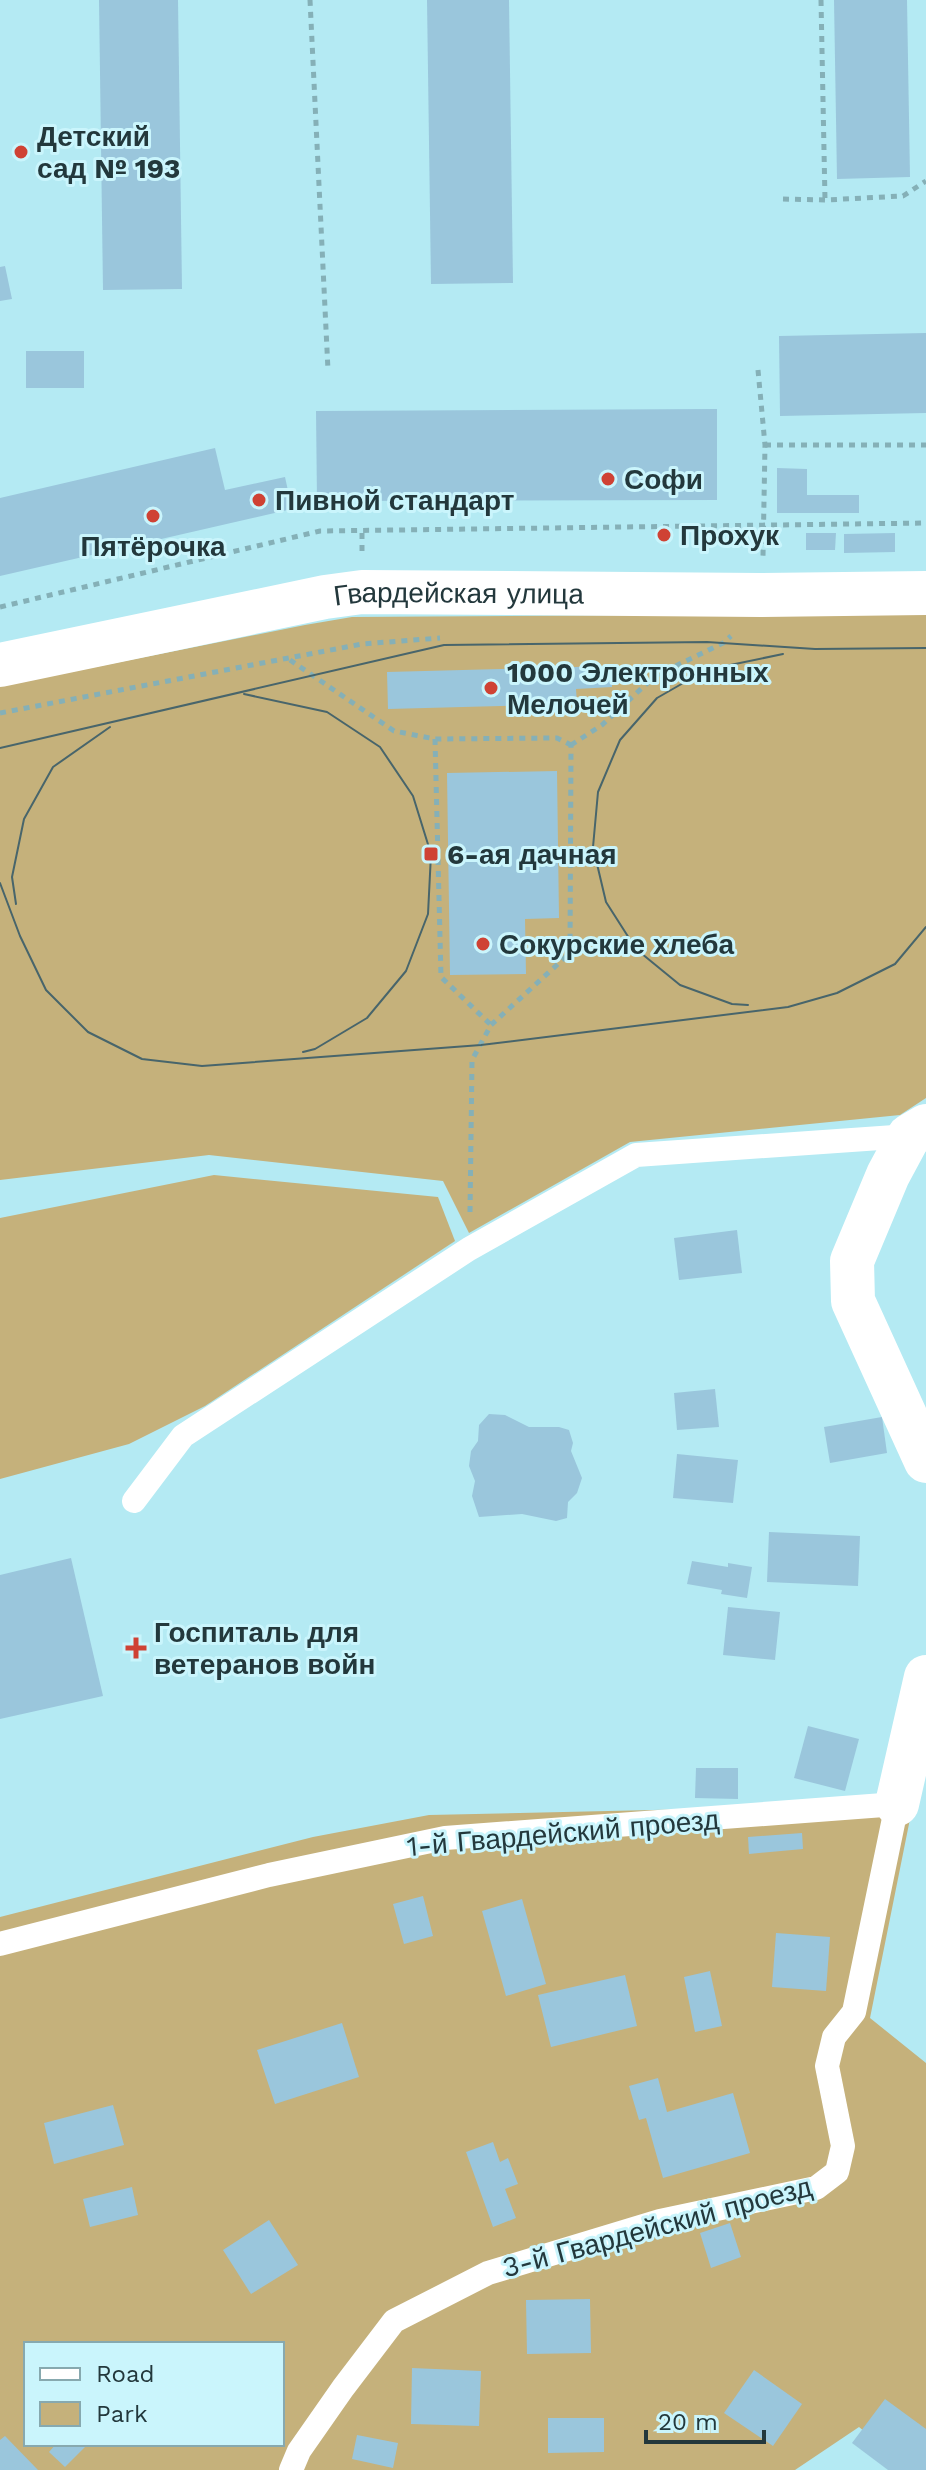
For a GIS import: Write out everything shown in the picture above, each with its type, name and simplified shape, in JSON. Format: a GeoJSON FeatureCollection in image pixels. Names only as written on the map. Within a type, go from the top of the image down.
{"type":"FeatureCollection","features":[{"type":"Feature","properties":{"kind":"street","name":"Гвардейская улица"},"geometry":{"type":"LineString","coordinates":[[0,665],[325,597],[362,592],[926,593]]}},
{"type":"Feature","properties":{"kind":"street"},"geometry":{"type":"LineString","coordinates":[[917,1131],[888,1175],[852,1261],[853,1301],[926,1461]]}},
{"type":"Feature","properties":{"kind":"street","name":"3-й Гвардейский проезд"},"geometry":{"type":"LineString","coordinates":[[897,1804],[926,1677]]}},
{"type":"Feature","properties":{"kind":"lane"},"geometry":{"type":"LineString","coordinates":[[134,1501],[183,1436],[469,1249],[636,1155],[917,1131]]}},
{"type":"Feature","properties":{"kind":"lane","name":"1-й Гвардейский проезд"},"geometry":{"type":"LineString","coordinates":[[0,1944],[269,1875],[445,1838],[897,1804]]}},
{"type":"Feature","properties":{"kind":"lane","name":"3-й Гвардейский проезд"},"geometry":{"type":"LineString","coordinates":[[291,2470],[299,2451],[394,2321],[488,2273],[660,2221],[816,2188],[837,2172],[843,2146],[827,2066],[834,2037],[854,2012],[897,1804]]}},
{"type":"Feature","properties":{"kind":"path"},"geometry":{"type":"LineString","coordinates":[[310,0],[328,370]]}},
{"type":"Feature","properties":{"kind":"path"},"geometry":{"type":"LineString","coordinates":[[821,0],[825,200]]}},
{"type":"Feature","properties":{"kind":"path"},"geometry":{"type":"LineString","coordinates":[[783,199],[903,196],[926,181]]}},
{"type":"Feature","properties":{"kind":"path"},"geometry":{"type":"LineString","coordinates":[[758,370],[765,445],[764,524]]}},
{"type":"Feature","properties":{"kind":"path"},"geometry":{"type":"LineString","coordinates":[[765,445],[926,445]]}},
{"type":"Feature","properties":{"kind":"path"},"geometry":{"type":"LineString","coordinates":[[0,607],[320,531],[926,523]]}},
{"type":"Feature","properties":{"kind":"path"},"geometry":{"type":"LineString","coordinates":[[571,745],[602,725],[655,676],[723,643],[736,631]]}},
{"type":"Feature","properties":{"kind":"path"},"geometry":{"type":"LineString","coordinates":[[0,713],[362,644]]}},
{"type":"Feature","properties":{"kind":"path"},"geometry":{"type":"LineString","coordinates":[[290,660],[394,731],[435,739],[557,738],[571,745]]}},
{"type":"Feature","properties":{"kind":"path"},"geometry":{"type":"LineString","coordinates":[[435,739],[441,977],[491,1025]]}},
{"type":"Feature","properties":{"kind":"path"},"geometry":{"type":"LineString","coordinates":[[470,1220],[472,1060],[491,1025],[570,953],[571,745]]}},
{"type":"Feature","properties":{"kind":"green space"},"geometry":{"type":"Polygon","coordinates":[[[926,613],[926,1098],[900,1115],[630,1142],[469,1233],[443,1181],[209,1155],[0,1180],[0,686],[352,617],[926,613]]]}},
{"type":"Feature","properties":{"kind":"green space"},"geometry":{"type":"Polygon","coordinates":[[[214,1175],[438,1197],[455,1241],[205,1406],[129,1444],[0,1479],[0,1218],[214,1175]]]}},
{"type":"Feature","properties":{"kind":"green space"},"geometry":{"type":"Polygon","coordinates":[[[913,1804],[870,2018],[926,2063],[926,2470],[912,2470],[859,2427],[795,2470],[0,2470],[0,1917],[313,1837],[429,1815],[913,1804]]]}},
{"type":"Feature","properties":{"kind":"building"},"geometry":{"type":"Polygon","coordinates":[[[99,0],[178,0],[182,289],[103,290],[99,0]]]}},
{"type":"Feature","properties":{"kind":"building"},"geometry":{"type":"Polygon","coordinates":[[[427,0],[509,0],[513,283],[431,284],[427,0]]]}},
{"type":"Feature","properties":{"kind":"building"},"geometry":{"type":"Polygon","coordinates":[[[834,0],[907,0],[910,177],[837,179],[834,0]]]}},
{"type":"Feature","properties":{"kind":"building"},"geometry":{"type":"Polygon","coordinates":[[[5,266],[12,299],[0,301],[0,267],[5,266]]]}},
{"type":"Feature","properties":{"kind":"building"},"geometry":{"type":"Polygon","coordinates":[[[926,333],[926,413],[780,416],[779,336],[926,333]]]}},
{"type":"Feature","properties":{"kind":"building"},"geometry":{"type":"Polygon","coordinates":[[[26,351],[84,351],[84,388],[26,388],[26,351]]]}},
{"type":"Feature","properties":{"kind":"building"},"geometry":{"type":"Polygon","coordinates":[[[717,409],[717,500],[317,501],[316,411],[717,409]]]}},
{"type":"Feature","properties":{"kind":"building"},"geometry":{"type":"Polygon","coordinates":[[[215,448],[225,490],[285,477],[292,509],[0,576],[0,498],[215,448]]]}},
{"type":"Feature","properties":{"kind":"building"},"geometry":{"type":"Polygon","coordinates":[[[777,468],[807,469],[807,495],[859,495],[859,513],[777,513],[777,468]]]}},
{"type":"Feature","properties":{"kind":"building"},"geometry":{"type":"Polygon","coordinates":[[[806,533],[836,533],[835,550],[806,550],[806,533]]]}},
{"type":"Feature","properties":{"kind":"building"},"geometry":{"type":"Polygon","coordinates":[[[895,533],[895,552],[844,553],[844,534],[895,533]]]}},
{"type":"Feature","properties":{"kind":"building","name":"1000 Электронных Мелочей"},"geometry":{"type":"Polygon","coordinates":[[[612,666],[612,687],[576,689],[577,704],[388,709],[387,672],[612,666]]]}},
{"type":"Feature","properties":{"kind":"building"},"geometry":{"type":"Polygon","coordinates":[[[557,771],[559,918],[525,919],[526,974],[450,975],[447,773],[557,771]]]}},
{"type":"Feature","properties":{"kind":"building"},"geometry":{"type":"Polygon","coordinates":[[[737,1230],[742,1273],[679,1280],[674,1238],[737,1230]]]}},
{"type":"Feature","properties":{"kind":"building"},"geometry":{"type":"Polygon","coordinates":[[[715,1389],[719,1427],[677,1430],[674,1393],[715,1389]]]}},
{"type":"Feature","properties":{"kind":"building"},"geometry":{"type":"Polygon","coordinates":[[[489,1414],[505,1415],[529,1427],[569,1430],[573,1443],[571,1451],[582,1478],[577,1493],[568,1502],[567,1518],[556,1521],[522,1514],[479,1517],[472,1496],[475,1481],[469,1466],[471,1451],[478,1441],[479,1425],[489,1414]]]}},
{"type":"Feature","properties":{"kind":"building"},"geometry":{"type":"Polygon","coordinates":[[[882,1417],[887,1453],[830,1463],[824,1427],[882,1417]]]}},
{"type":"Feature","properties":{"kind":"building"},"geometry":{"type":"Polygon","coordinates":[[[677,1454],[738,1460],[733,1503],[673,1498],[677,1454]]]}},
{"type":"Feature","properties":{"kind":"building"},"geometry":{"type":"Polygon","coordinates":[[[769,1532],[860,1536],[858,1586],[767,1582],[769,1532]]]}},
{"type":"Feature","properties":{"kind":"building"},"geometry":{"type":"Polygon","coordinates":[[[71,1558],[103,1696],[0,1719],[0,1575],[71,1558]]]}},
{"type":"Feature","properties":{"kind":"building"},"geometry":{"type":"Polygon","coordinates":[[[692,1561],[752,1567],[747,1598],[687,1584],[692,1561]]]}},
{"type":"Feature","properties":{"kind":"building"},"geometry":{"type":"Polygon","coordinates":[[[728,1607],[780,1612],[775,1660],[723,1655],[728,1607]]]}},
{"type":"Feature","properties":{"kind":"building"},"geometry":{"type":"Polygon","coordinates":[[[808,1726],[859,1739],[845,1791],[794,1778],[808,1726]]]}},
{"type":"Feature","properties":{"kind":"building"},"geometry":{"type":"Polygon","coordinates":[[[696,1768],[738,1768],[738,1799],[695,1798],[696,1768]]]}},
{"type":"Feature","properties":{"kind":"building"},"geometry":{"type":"Polygon","coordinates":[[[802,1833],[803,1849],[749,1854],[748,1837],[802,1833]]]}},
{"type":"Feature","properties":{"kind":"building"},"geometry":{"type":"Polygon","coordinates":[[[423,1896],[433,1936],[404,1944],[393,1904],[423,1896]]]}},
{"type":"Feature","properties":{"kind":"building"},"geometry":{"type":"Polygon","coordinates":[[[522,1899],[546,1984],[506,1996],[482,1911],[522,1899]]]}},
{"type":"Feature","properties":{"kind":"building"},"geometry":{"type":"Polygon","coordinates":[[[776,1933],[830,1937],[826,1991],[772,1987],[776,1933]]]}},
{"type":"Feature","properties":{"kind":"building"},"geometry":{"type":"Polygon","coordinates":[[[710,1971],[722,2026],[695,2032],[684,1977],[710,1971]]]}},
{"type":"Feature","properties":{"kind":"building"},"geometry":{"type":"Polygon","coordinates":[[[625,1975],[637,2026],[551,2047],[538,1995],[625,1975]]]}},
{"type":"Feature","properties":{"kind":"building"},"geometry":{"type":"Polygon","coordinates":[[[342,2023],[359,2077],[275,2104],[257,2050],[342,2023]]]}},
{"type":"Feature","properties":{"kind":"building"},"geometry":{"type":"Polygon","coordinates":[[[658,2078],[667,2112],[733,2093],[750,2153],[663,2178],[646,2118],[639,2120],[629,2086],[658,2078]]]}},
{"type":"Feature","properties":{"kind":"building"},"geometry":{"type":"Polygon","coordinates":[[[113,2105],[124,2145],[54,2164],[44,2123],[113,2105]]]}},
{"type":"Feature","properties":{"kind":"building"},"geometry":{"type":"Polygon","coordinates":[[[493,2142],[500,2162],[508,2158],[518,2184],[505,2189],[516,2218],[493,2227],[466,2152],[493,2142]]]}},
{"type":"Feature","properties":{"kind":"building"},"geometry":{"type":"Polygon","coordinates":[[[132,2187],[138,2215],[90,2227],[83,2199],[132,2187]]]}},
{"type":"Feature","properties":{"kind":"building"},"geometry":{"type":"Polygon","coordinates":[[[269,2220],[298,2265],[251,2294],[223,2250],[269,2220]]]}},
{"type":"Feature","properties":{"kind":"building"},"geometry":{"type":"Polygon","coordinates":[[[730,2223],[741,2257],[711,2268],[700,2233],[730,2223]]]}},
{"type":"Feature","properties":{"kind":"building"},"geometry":{"type":"Polygon","coordinates":[[[590,2299],[591,2353],[527,2354],[526,2300],[590,2299]]]}},
{"type":"Feature","properties":{"kind":"building"},"geometry":{"type":"Polygon","coordinates":[[[412,2368],[481,2371],[479,2426],[411,2424],[412,2368]]]}},
{"type":"Feature","properties":{"kind":"building"},"geometry":{"type":"Polygon","coordinates":[[[754,2370],[802,2404],[773,2446],[724,2413],[754,2370]]]}},
{"type":"Feature","properties":{"kind":"building"},"geometry":{"type":"Polygon","coordinates":[[[885,2399],[926,2429],[926,2470],[888,2470],[852,2443],[885,2399]]]}},
{"type":"Feature","properties":{"kind":"building"},"geometry":{"type":"Polygon","coordinates":[[[548,2418],[604,2418],[604,2452],[548,2453],[548,2418]]]}},
{"type":"Feature","properties":{"kind":"building"},"geometry":{"type":"Polygon","coordinates":[[[357,2435],[398,2443],[393,2468],[352,2459],[357,2435]]]}},
{"type":"Feature","properties":{"kind":"building"},"geometry":{"type":"Polygon","coordinates":[[[5,2436],[38,2470],[0,2470],[0,2440],[5,2436]]]}},
{"type":"Feature","properties":{"kind":"building"},"geometry":{"type":"Polygon","coordinates":[[[54,2446],[86,2446],[65,2467],[49,2452],[54,2446]]]}},
{"type":"Feature","properties":{"kind":"tram line"},"geometry":{"type":"LineString","coordinates":[[0,748],[444,645],[707,642],[815,649],[926,648]]}},
{"type":"Feature","properties":{"kind":"tram line"},"geometry":{"type":"LineString","coordinates":[[748,1005],[732,1004],[680,985],[636,949],[606,902],[593,847],[598,792],[620,740],[657,698],[706,670],[783,654]]}},
{"type":"Feature","properties":{"kind":"tram line"},"geometry":{"type":"LineString","coordinates":[[244,694],[327,712],[380,747],[413,796],[431,854],[428,914],[406,971],[367,1018],[315,1049],[303,1052]]}},
{"type":"Feature","properties":{"kind":"tram line"},"geometry":{"type":"LineString","coordinates":[[16,904],[12,877],[24,819],[53,767],[110,727]]}},
{"type":"Feature","properties":{"kind":"tram line"},"geometry":{"type":"LineString","coordinates":[[0,883],[20,936],[46,990],[88,1032],[142,1059],[202,1066],[481,1045],[788,1007],[837,993],[895,964],[926,927]]}},
{"type":"Feature","properties":{"kind":"place","name":"Детский сад № 193"},"geometry":{"type":"Point","coordinates":[21,152]}},
{"type":"Feature","properties":{"kind":"place","name":"Софи"},"geometry":{"type":"Point","coordinates":[608,479]}},
{"type":"Feature","properties":{"kind":"place","name":"Пивной стандарт"},"geometry":{"type":"Point","coordinates":[259,500]}},
{"type":"Feature","properties":{"kind":"place","name":"Пятёрочка"},"geometry":{"type":"Point","coordinates":[153,516]}},
{"type":"Feature","properties":{"kind":"place","name":"Прохук"},"geometry":{"type":"Point","coordinates":[664,535]}},
{"type":"Feature","properties":{"kind":"place","name":"1000 Электронных Мелочей"},"geometry":{"type":"Point","coordinates":[491,688]}},
{"type":"Feature","properties":{"kind":"place","name":"6-ая дачная"},"geometry":{"type":"Point","coordinates":[431,854]}},
{"type":"Feature","properties":{"kind":"place","name":"Сокурские хлеба"},"geometry":{"type":"Point","coordinates":[483,944]}},
{"type":"Feature","properties":{"kind":"place","name":"Госпиталь для ветеранов войн"},"geometry":{"type":"Point","coordinates":[136,1648]}}]}
